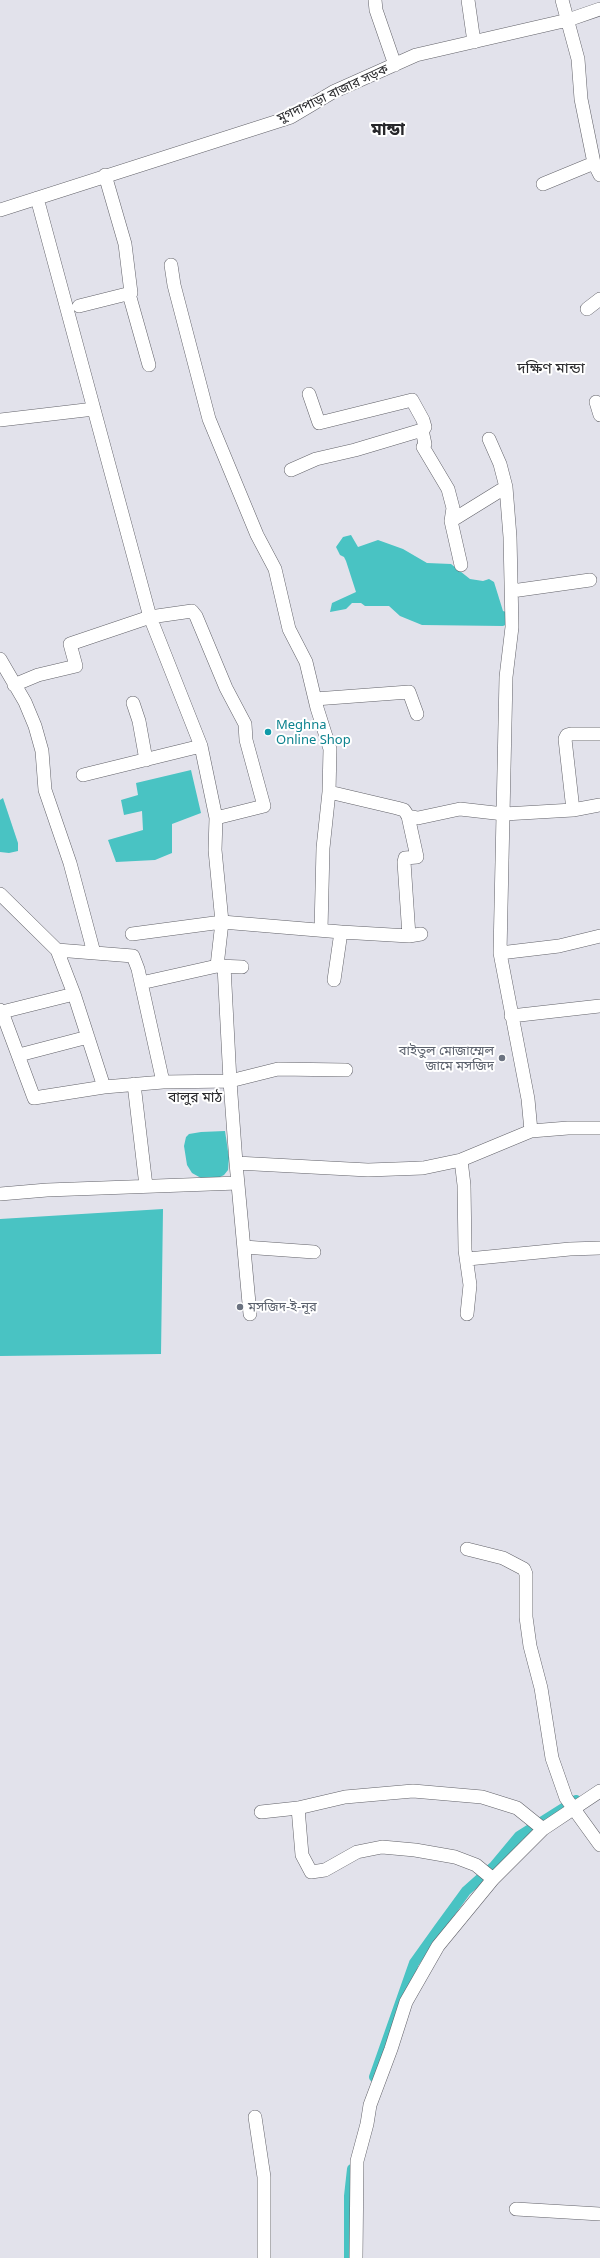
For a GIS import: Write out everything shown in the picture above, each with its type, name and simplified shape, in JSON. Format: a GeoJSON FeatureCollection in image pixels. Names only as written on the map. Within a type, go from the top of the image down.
{"type":"FeatureCollection","features":[{"type":"Feature","properties":{"kind":"street"},"geometry":{"type":"LineString","coordinates":[[375,0],[376,10],[395,65]]}},
{"type":"Feature","properties":{"kind":"street"},"geometry":{"type":"LineString","coordinates":[[468,0],[474,42]]}},
{"type":"Feature","properties":{"kind":"street"},"geometry":{"type":"LineString","coordinates":[[544,184],[597,169],[581,99],[578,59],[562,0]]}},
{"type":"Feature","properties":{"kind":"street","name":"মুগদাপাড়া বাজার সড়ক"},"geometry":{"type":"LineString","coordinates":[[0,210],[105,175],[291,117],[333,92],[416,55],[568,20],[600,9]]}},
{"type":"Feature","properties":{"kind":"street"},"geometry":{"type":"LineString","coordinates":[[105,175],[125,244],[129,294],[149,364]]}},
{"type":"Feature","properties":{"kind":"street"},"geometry":{"type":"LineString","coordinates":[[37,198],[150,618],[200,746],[216,818],[215,850],[222,922],[221,966],[236,1163],[250,1314]]}},
{"type":"Feature","properties":{"kind":"street"},"geometry":{"type":"LineString","coordinates":[[171,265],[174,285],[209,419],[257,535],[275,569],[289,629],[306,662],[330,749],[329,792],[323,848],[321,930]]}},
{"type":"Feature","properties":{"kind":"street"},"geometry":{"type":"LineString","coordinates":[[79,306],[129,294]]}},
{"type":"Feature","properties":{"kind":"street"},"geometry":{"type":"LineString","coordinates":[[587,309],[600,299]]}},
{"type":"Feature","properties":{"kind":"street"},"geometry":{"type":"LineString","coordinates":[[310,394],[319,423],[412,400],[423,420],[425,427],[422,431],[425,444],[422,447],[448,489],[453,508],[451,521],[461,565]]}},
{"type":"Feature","properties":{"kind":"street"},"geometry":{"type":"LineString","coordinates":[[596,402],[600,414]]}},
{"type":"Feature","properties":{"kind":"street"},"geometry":{"type":"LineString","coordinates":[[0,420],[94,409]]}},
{"type":"Feature","properties":{"kind":"street"},"geometry":{"type":"LineString","coordinates":[[291,470],[316,459],[355,450],[422,431]]}},
{"type":"Feature","properties":{"kind":"street"},"geometry":{"type":"LineString","coordinates":[[489,439],[500,464],[506,487],[512,591],[512,627],[506,677],[500,953],[528,1099],[531,1132]]}},
{"type":"Feature","properties":{"kind":"street"},"geometry":{"type":"LineString","coordinates":[[451,521],[506,487]]}},
{"type":"Feature","properties":{"kind":"street"},"geometry":{"type":"LineString","coordinates":[[512,591],[590,580]]}},
{"type":"Feature","properties":{"kind":"street"},"geometry":{"type":"LineString","coordinates":[[14,685],[38,675],[76,666],[70,644],[150,618],[192,611],[196,616],[226,688],[245,724],[246,740],[264,806],[216,818]]}},
{"type":"Feature","properties":{"kind":"street"},"geometry":{"type":"LineString","coordinates":[[0,658],[25,702],[35,726],[42,751],[46,790],[70,862],[94,953]]}},
{"type":"Feature","properties":{"kind":"street"},"geometry":{"type":"LineString","coordinates":[[315,699],[409,692],[417,714]]}},
{"type":"Feature","properties":{"kind":"street"},"geometry":{"type":"LineString","coordinates":[[133,703],[139,721],[146,760]]}},
{"type":"Feature","properties":{"kind":"street"},"geometry":{"type":"LineString","coordinates":[[574,810],[565,739],[567,735],[571,734],[600,734]]}},
{"type":"Feature","properties":{"kind":"street"},"geometry":{"type":"LineString","coordinates":[[83,775],[200,746]]}},
{"type":"Feature","properties":{"kind":"street"},"geometry":{"type":"LineString","coordinates":[[132,934],[222,922],[341,932],[415,935],[404,862],[405,858],[417,857],[408,816],[404,810],[329,792]]}},
{"type":"Feature","properties":{"kind":"street"},"geometry":{"type":"LineString","coordinates":[[408,816],[418,818],[460,809],[504,814],[574,810],[600,805]]}},
{"type":"Feature","properties":{"kind":"street"},"geometry":{"type":"LineString","coordinates":[[0,894],[57,950],[74,994],[104,1087]]}},
{"type":"Feature","properties":{"kind":"street"},"geometry":{"type":"LineString","coordinates":[[334,980],[341,932]]}},
{"type":"Feature","properties":{"kind":"street"},"geometry":{"type":"LineString","coordinates":[[500,953],[560,946],[600,936]]}},
{"type":"Feature","properties":{"kind":"street"},"geometry":{"type":"LineString","coordinates":[[57,950],[133,956],[141,983],[163,1082]]}},
{"type":"Feature","properties":{"kind":"street"},"geometry":{"type":"LineString","coordinates":[[141,983],[221,966],[242,967]]}},
{"type":"Feature","properties":{"kind":"street"},"geometry":{"type":"LineString","coordinates":[[74,994],[1,1011],[19,1055],[34,1098],[134,1084],[230,1081],[278,1069],[346,1070]]}},
{"type":"Feature","properties":{"kind":"street"},"geometry":{"type":"LineString","coordinates":[[511,1016],[600,1006]]}},
{"type":"Feature","properties":{"kind":"street"},"geometry":{"type":"LineString","coordinates":[[19,1055],[88,1037]]}},
{"type":"Feature","properties":{"kind":"street"},"geometry":{"type":"LineString","coordinates":[[134,1084],[146,1186]]}},
{"type":"Feature","properties":{"kind":"street"},"geometry":{"type":"LineString","coordinates":[[236,1163],[368,1170],[423,1168],[461,1160],[531,1132],[568,1128],[600,1128]]}},
{"type":"Feature","properties":{"kind":"street"},"geometry":{"type":"LineString","coordinates":[[461,1160],[464,1185],[465,1250],[468,1259],[470,1285],[467,1314]]}},
{"type":"Feature","properties":{"kind":"street"},"geometry":{"type":"LineString","coordinates":[[0,1194],[48,1190],[238,1183]]}},
{"type":"Feature","properties":{"kind":"street"},"geometry":{"type":"LineString","coordinates":[[244,1247],[314,1252]]}},
{"type":"Feature","properties":{"kind":"street"},"geometry":{"type":"LineString","coordinates":[[468,1259],[600,1248]]}},
{"type":"Feature","properties":{"kind":"street"},"geometry":{"type":"LineString","coordinates":[[467,1549],[503,1558],[524,1569],[526,1574],[526,1617],[530,1646],[541,1688],[552,1758],[570,1804],[589,1827],[600,1845]]}},
{"type":"Feature","properties":{"kind":"street"},"geometry":{"type":"LineString","coordinates":[[261,1812],[298,1808],[345,1797],[413,1791],[482,1797],[517,1808],[539,1825]]}},
{"type":"Feature","properties":{"kind":"street"},"geometry":{"type":"LineString","coordinates":[[356,2258],[358,2161],[368,2124],[370,2105],[391,2049],[406,2002],[438,1946],[489,1875],[539,1825],[570,1804],[600,1792]]}},
{"type":"Feature","properties":{"kind":"street"},"geometry":{"type":"LineString","coordinates":[[298,1808],[302,1855],[311,1872],[325,1870],[357,1852],[382,1847],[455,1857],[476,1864],[489,1875]]}},
{"type":"Feature","properties":{"kind":"street"},"geometry":{"type":"LineString","coordinates":[[255,2117],[264,2177],[264,2258]]}},
{"type":"Feature","properties":{"kind":"street"},"geometry":{"type":"LineString","coordinates":[[516,2209],[600,2214]]}},
{"type":"Feature","properties":{"kind":"water"},"geometry":{"type":"Polygon","coordinates":[[[351,535],[358,547],[378,540],[403,549],[427,563],[451,564],[470,579],[483,581],[489,579],[494,582],[503,611],[506,612],[510,623],[503,626],[422,625],[400,616],[389,606],[365,606],[361,603],[352,603],[346,609],[330,612],[332,603],[356,592],[346,561],[344,557],[340,555],[336,547],[343,537],[351,535]]]}},
{"type":"Feature","properties":{"kind":"water"},"geometry":{"type":"Polygon","coordinates":[[[191,770],[201,813],[172,824],[172,853],[155,860],[116,862],[108,840],[143,830],[142,811],[124,815],[121,800],[138,795],[136,783],[191,770]]]}},
{"type":"Feature","properties":{"kind":"water"},"geometry":{"type":"Polygon","coordinates":[[[3,798],[18,843],[18,851],[9,853],[0,852],[0,800],[3,798]]]}},
{"type":"Feature","properties":{"kind":"water"},"geometry":{"type":"Polygon","coordinates":[[[225,1131],[229,1158],[228,1170],[224,1175],[216,1179],[201,1178],[192,1173],[187,1165],[184,1146],[186,1137],[189,1134],[201,1132],[225,1131]]]}},
{"type":"Feature","properties":{"kind":"water"},"geometry":{"type":"Polygon","coordinates":[[[163,1209],[161,1354],[0,1356],[0,1219],[163,1209]]]}},
{"type":"Feature","properties":{"kind":"waterway"},"geometry":{"type":"LineString","coordinates":[[374,2077],[414,1963],[439,1928],[466,1891],[494,1866],[519,1836],[576,1800]]}},
{"type":"Feature","properties":{"kind":"waterway"},"geometry":{"type":"LineString","coordinates":[[349,2258],[349,2196],[352,2169]]}},
{"type":"Feature","properties":{"kind":"place","name":"Meghna Online Shop"},"geometry":{"type":"Point","coordinates":[268,732]}},
{"type":"Feature","properties":{"kind":"place","name":"বাইতুল মোজাম্মেল জামে মসজিদ"},"geometry":{"type":"Point","coordinates":[502,1058]}},
{"type":"Feature","properties":{"kind":"place","name":"মসজিদ-ই-নূর"},"geometry":{"type":"Point","coordinates":[240,1307]}},
{"type":"Feature","properties":{"kind":"district","name":"মান্ডা"},"geometry":{"type":"Point","coordinates":[388,130]}},
{"type":"Feature","properties":{"kind":"district","name":"দক্ষিণ মান্ডা"},"geometry":{"type":"Point","coordinates":[551,369]}},
{"type":"Feature","properties":{"kind":"district","name":"বালুর মাঠ"},"geometry":{"type":"Point","coordinates":[195,1098]}}]}
